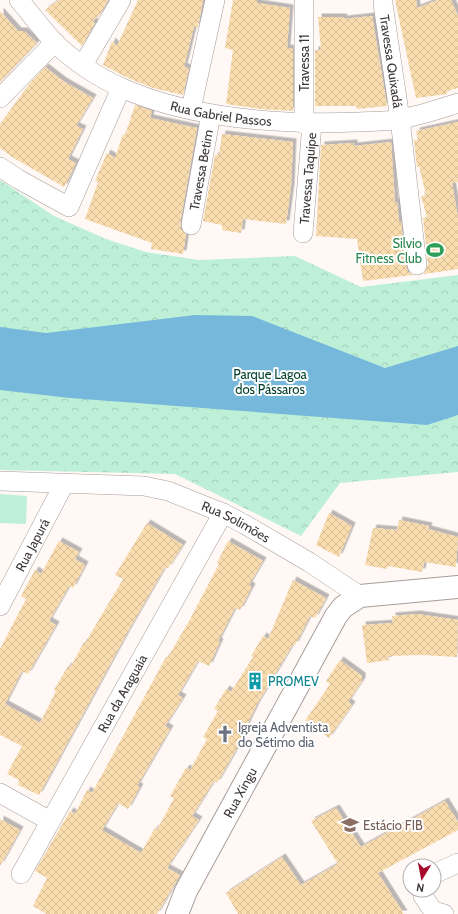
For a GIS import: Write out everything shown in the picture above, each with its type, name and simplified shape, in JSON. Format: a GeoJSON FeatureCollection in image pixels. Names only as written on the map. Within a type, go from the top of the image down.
{"type":"FeatureCollection","features":[{"type":"Feature","properties":{"kind":"street","name":"Rua Gabriel Passos"},"geometry":{"type":"LineString","coordinates":[[19,0],[55,42],[83,65],[121,88],[143,96],[210,114],[308,124],[400,120],[458,103]]}},
{"type":"Feature","properties":{"kind":"street"},"geometry":{"type":"LineString","coordinates":[[83,65],[121,0]]}},
{"type":"Feature","properties":{"kind":"street"},"geometry":{"type":"LineString","coordinates":[[191,109],[215,0]]}},
{"type":"Feature","properties":{"kind":"street","name":"Travessa 11"},"geometry":{"type":"LineString","coordinates":[[304,3],[308,124]]}},
{"type":"Feature","properties":{"kind":"street","name":"Travessa Quixadá"},"geometry":{"type":"LineString","coordinates":[[383,4],[400,120],[417,265]]}},
{"type":"Feature","properties":{"kind":"street"},"geometry":{"type":"LineString","coordinates":[[0,98],[55,42]]}},
{"type":"Feature","properties":{"kind":"street"},"geometry":{"type":"LineString","coordinates":[[0,167],[18,179],[69,206],[121,88]]}},
{"type":"Feature","properties":{"kind":"street","name":"Travessa Betim"},"geometry":{"type":"LineString","coordinates":[[191,225],[210,114]]}},
{"type":"Feature","properties":{"kind":"street","name":"Travessa Taquipe"},"geometry":{"type":"LineString","coordinates":[[303,233],[308,124]]}},
{"type":"Feature","properties":{"kind":"street","name":"Rua Solimões"},"geometry":{"type":"LineString","coordinates":[[0,481],[144,486],[168,491],[223,513],[309,562],[360,596]]}},
{"type":"Feature","properties":{"kind":"street","name":"Rua Japurá"},"geometry":{"type":"LineString","coordinates":[[0,606],[64,484]]}},
{"type":"Feature","properties":{"kind":"street","name":"Rua da Araguaia"},"geometry":{"type":"LineString","coordinates":[[21,874],[223,513]]}},
{"type":"Feature","properties":{"kind":"street"},"geometry":{"type":"LineString","coordinates":[[360,596],[458,587]]}},
{"type":"Feature","properties":{"kind":"street","name":"Rua Xingu"},"geometry":{"type":"LineString","coordinates":[[177,914],[186,891],[330,624],[343,606],[360,596]]}},
{"type":"Feature","properties":{"kind":"street"},"geometry":{"type":"LineString","coordinates":[[0,793],[50,821]]}},
{"type":"Feature","properties":{"kind":"street"},"geometry":{"type":"LineString","coordinates":[[442,870],[458,863]]}},
{"type":"Feature","properties":{"kind":"street"},"geometry":{"type":"LineString","coordinates":[[424,898],[433,911],[444,914],[458,912]]}},
{"type":"Feature","properties":{"kind":"green space","name":"Parque Lagoa dos Pássaros"},"geometry":{"type":"Polygon","coordinates":[[[0,180],[54,216],[106,239],[146,252],[199,260],[295,256],[361,287],[458,275],[458,472],[340,483],[301,536],[175,474],[0,470],[0,180]]]}},
{"type":"Feature","properties":{"kind":"green space"},"geometry":{"type":"Polygon","coordinates":[[[0,494],[27,496],[26,524],[0,523],[0,494]]]}},
{"type":"Feature","properties":{"kind":"water"},"geometry":{"type":"Polygon","coordinates":[[[195,315],[252,316],[385,368],[458,346],[458,415],[427,425],[70,398],[0,390],[0,327],[46,333],[195,315]]]}},
{"type":"Feature","properties":{"kind":"building"},"geometry":{"type":"Polygon","coordinates":[[[59,0],[108,0],[101,13],[93,21],[95,23],[82,46],[45,10],[59,0]]]}},
{"type":"Feature","properties":{"kind":"building"},"geometry":{"type":"Polygon","coordinates":[[[138,0],[203,0],[198,27],[194,27],[184,67],[189,68],[183,95],[153,88],[128,78],[103,65],[112,41],[117,46],[138,0]]]}},
{"type":"Feature","properties":{"kind":"building"},"geometry":{"type":"Polygon","coordinates":[[[233,0],[257,0],[257,3],[290,8],[287,48],[293,49],[293,111],[261,109],[226,104],[233,50],[225,48],[233,0]]]}},
{"type":"Feature","properties":{"kind":"building"},"geometry":{"type":"Polygon","coordinates":[[[395,0],[416,0],[417,8],[438,0],[451,0],[458,16],[458,88],[447,91],[447,94],[416,98],[395,0]]]}},
{"type":"Feature","properties":{"kind":"building"},"geometry":{"type":"Polygon","coordinates":[[[0,11],[18,31],[24,31],[37,43],[0,82],[0,11]]]}},
{"type":"Feature","properties":{"kind":"building"},"geometry":{"type":"Polygon","coordinates":[[[372,16],[387,106],[357,109],[356,106],[315,106],[315,50],[321,50],[318,17],[343,17],[344,19],[372,16]]]}},
{"type":"Feature","properties":{"kind":"building"},"geometry":{"type":"Polygon","coordinates":[[[45,67],[63,81],[93,98],[76,126],[83,129],[68,159],[76,163],[64,187],[12,157],[0,148],[0,124],[30,83],[45,67]]]}},
{"type":"Feature","properties":{"kind":"building"},"geometry":{"type":"Polygon","coordinates":[[[135,105],[152,111],[150,118],[197,128],[180,223],[181,229],[186,234],[183,254],[151,249],[152,243],[85,219],[98,182],[95,181],[107,153],[115,158],[123,134],[125,135],[135,105]]]}},
{"type":"Feature","properties":{"kind":"building"},"geometry":{"type":"Polygon","coordinates":[[[458,122],[458,182],[452,183],[458,218],[458,269],[424,274],[428,264],[423,218],[427,217],[421,196],[426,195],[419,166],[417,167],[414,140],[418,140],[416,131],[458,122]]]}},
{"type":"Feature","properties":{"kind":"building"},"geometry":{"type":"Polygon","coordinates":[[[222,134],[293,142],[291,187],[286,224],[243,219],[241,233],[222,230],[222,225],[203,221],[215,155],[219,155],[222,134]]]}},
{"type":"Feature","properties":{"kind":"building"},"geometry":{"type":"Polygon","coordinates":[[[391,142],[395,202],[397,202],[399,222],[401,222],[406,266],[408,272],[413,275],[363,281],[357,239],[316,236],[321,145],[354,143],[354,146],[391,142]]]}},
{"type":"Feature","properties":{"kind":"building"},"geometry":{"type":"Polygon","coordinates":[[[329,513],[352,526],[339,557],[316,545],[329,513]]]}},
{"type":"Feature","properties":{"kind":"building"},"geometry":{"type":"Polygon","coordinates":[[[399,520],[429,526],[428,529],[458,537],[456,567],[424,562],[422,572],[388,566],[387,569],[365,565],[373,528],[397,530],[399,520]]]}},
{"type":"Feature","properties":{"kind":"building"},"geometry":{"type":"Polygon","coordinates":[[[147,523],[183,545],[168,568],[165,567],[127,633],[39,795],[18,785],[19,780],[7,774],[22,746],[0,735],[0,649],[26,599],[21,596],[35,570],[41,574],[59,541],[79,552],[75,559],[85,565],[73,588],[69,586],[49,621],[56,625],[28,674],[22,671],[5,704],[40,723],[56,691],[54,690],[68,666],[70,668],[84,642],[85,643],[123,579],[115,575],[147,523]]]}},
{"type":"Feature","properties":{"kind":"building"},"geometry":{"type":"Polygon","coordinates":[[[228,541],[263,561],[249,585],[252,587],[240,610],[235,608],[218,641],[220,642],[209,666],[198,661],[178,695],[183,698],[165,726],[170,729],[137,786],[140,787],[128,809],[118,803],[102,830],[141,853],[155,828],[157,830],[174,798],[170,796],[186,768],[190,770],[207,739],[203,737],[218,711],[214,709],[226,689],[231,692],[253,657],[251,656],[263,636],[268,639],[293,580],[326,598],[315,618],[310,616],[295,645],[293,644],[256,706],[244,731],[246,732],[217,783],[214,781],[192,816],[199,820],[167,868],[180,875],[157,914],[46,914],[33,906],[47,878],[35,871],[70,811],[75,814],[87,790],[92,793],[166,657],[168,657],[189,621],[219,564],[217,563],[228,541]]]}},
{"type":"Feature","properties":{"kind":"building"},"geometry":{"type":"Polygon","coordinates":[[[417,614],[458,620],[457,657],[422,655],[388,656],[389,660],[367,663],[362,625],[393,623],[392,616],[417,614]]]}},
{"type":"Feature","properties":{"kind":"building"},"geometry":{"type":"Polygon","coordinates":[[[340,660],[362,676],[362,681],[348,702],[352,705],[329,738],[305,721],[330,684],[326,681],[340,660]]]}},
{"type":"Feature","properties":{"kind":"building"},"geometry":{"type":"Polygon","coordinates":[[[445,801],[458,822],[458,830],[406,858],[402,858],[402,860],[378,873],[404,914],[238,914],[226,893],[282,857],[301,885],[338,864],[311,821],[336,808],[361,847],[445,801]]]}},
{"type":"Feature","properties":{"kind":"building"},"geometry":{"type":"Polygon","coordinates":[[[0,819],[20,830],[0,866],[0,819]]]}},
{"type":"Feature","properties":{"kind":"place","name":"Silvio Fitness Club"},"geometry":{"type":"Point","coordinates":[435,250]}},
{"type":"Feature","properties":{"kind":"place","name":"PROMEV"},"geometry":{"type":"Point","coordinates":[255,681]}},
{"type":"Feature","properties":{"kind":"place","name":"Igreja Adventista do Sétimo dia"},"geometry":{"type":"Point","coordinates":[225,734]}},
{"type":"Feature","properties":{"kind":"place","name":"Estácio FIB"},"geometry":{"type":"Point","coordinates":[350,825]}}]}
